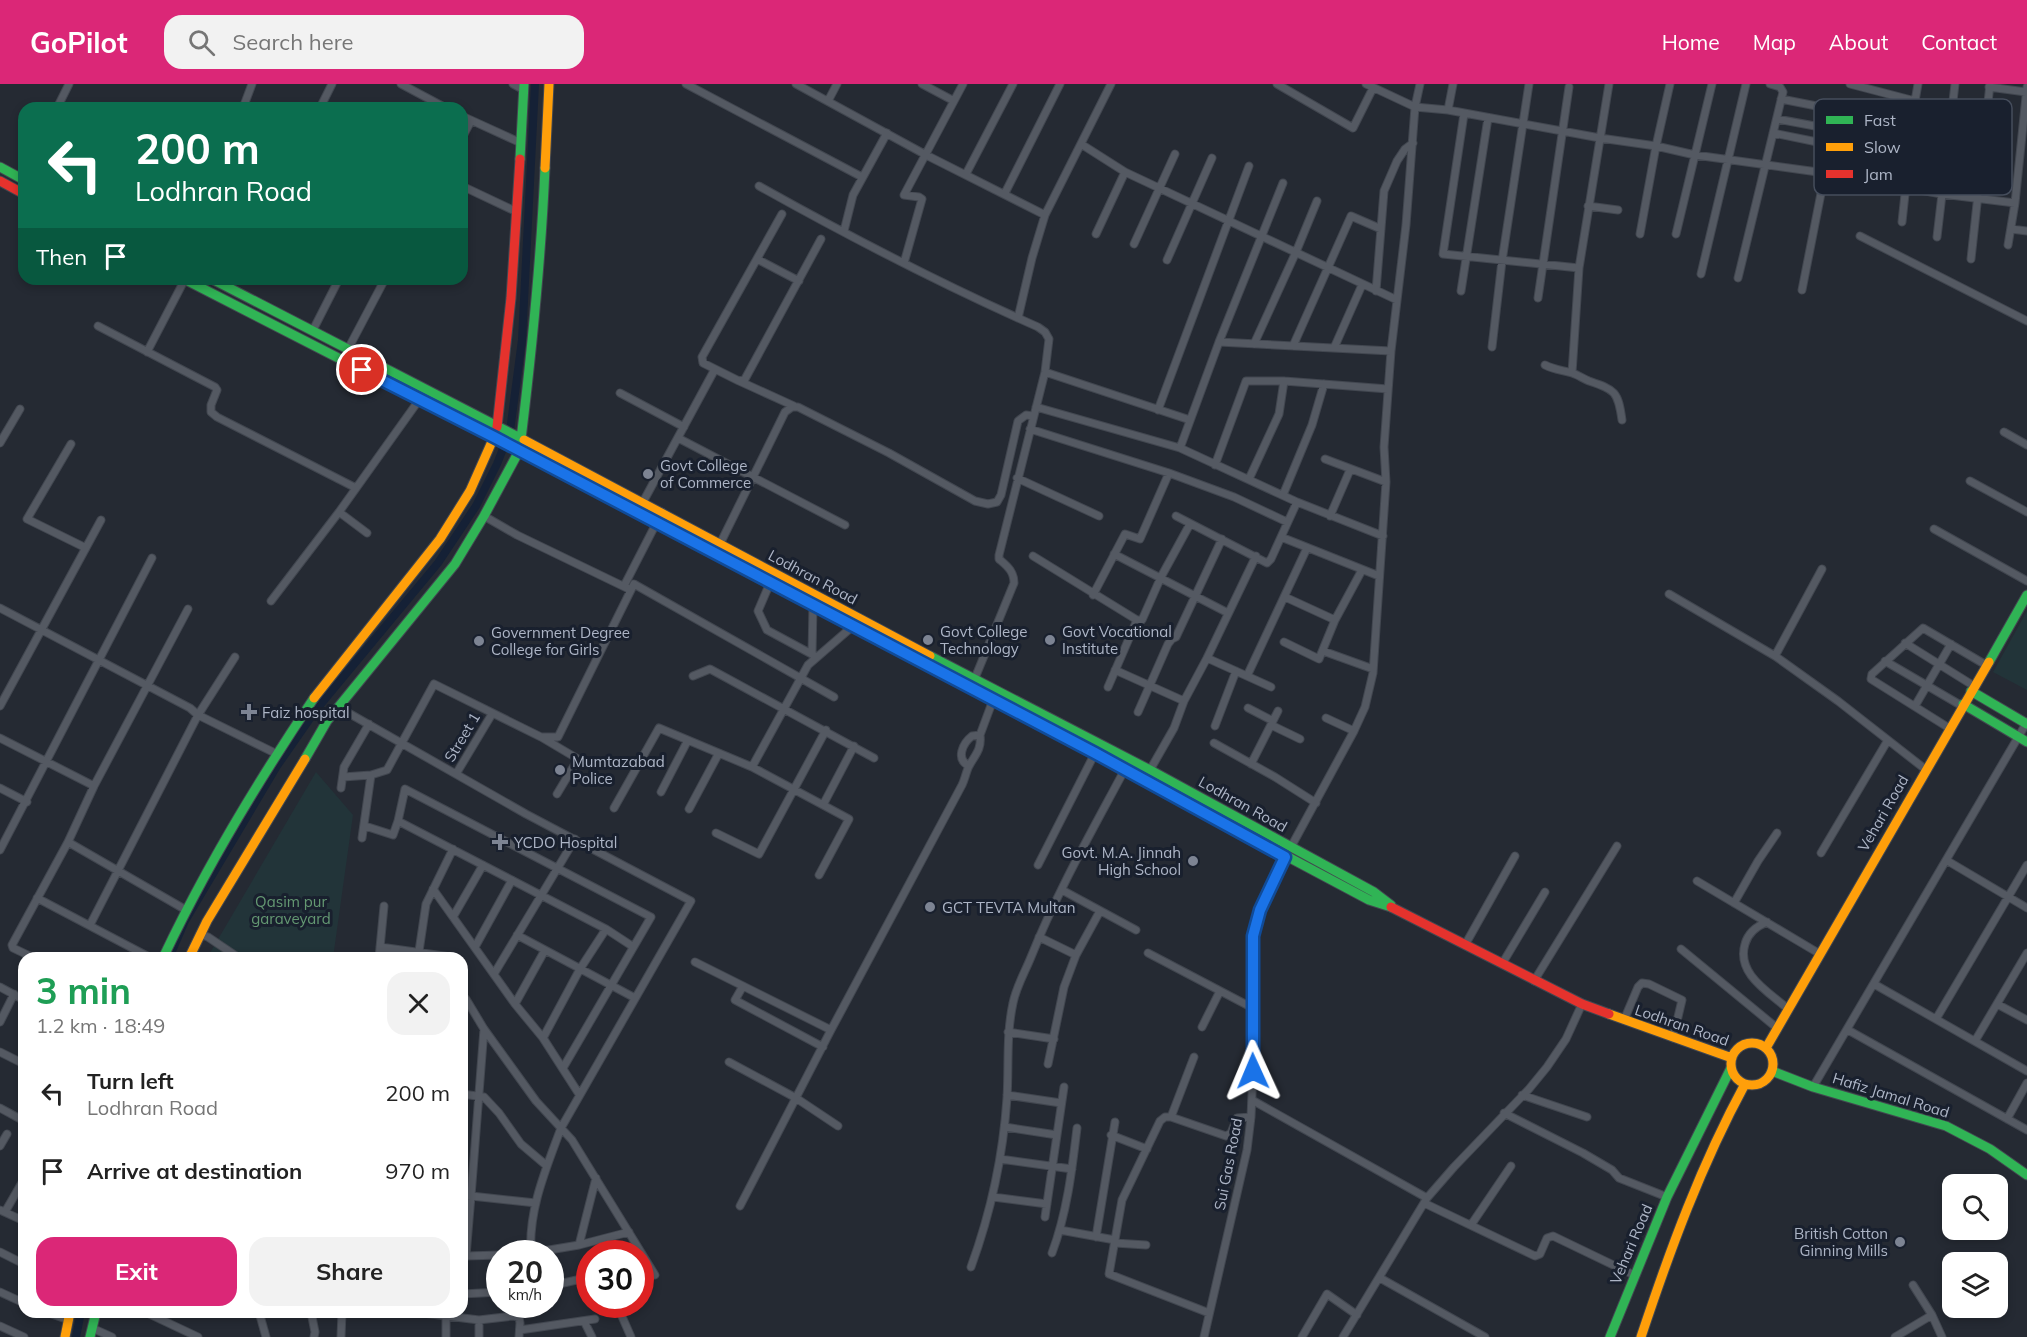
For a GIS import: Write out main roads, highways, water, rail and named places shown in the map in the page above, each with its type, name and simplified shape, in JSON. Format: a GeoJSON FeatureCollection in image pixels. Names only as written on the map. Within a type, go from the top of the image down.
{"type":"FeatureCollection","features":[{"type":"Feature","properties":{"kind":"main road"},"geometry":{"type":"LineString","coordinates":[[518,438],[535,327],[542,245],[549,84]]}},
{"type":"Feature","properties":{"kind":"main road"},"geometry":{"type":"LineString","coordinates":[[497,427],[505,372],[524,87]]}},
{"type":"Feature","properties":{"kind":"main road"},"geometry":{"type":"LineString","coordinates":[[0,167],[18,175]]}},
{"type":"Feature","properties":{"kind":"main road"},"geometry":{"type":"LineString","coordinates":[[0,181],[18,191]]}},
{"type":"Feature","properties":{"kind":"main road","name":"Lodhran Road"},"geometry":{"type":"LineString","coordinates":[[196,285],[494,437],[1369,900],[1396,909],[1581,1004],[1673,1038],[1732,1063]]}},
{"type":"Feature","properties":{"kind":"main road","name":"Lodhran Road"},"geometry":{"type":"LineString","coordinates":[[233,285],[313,330],[1149,770],[1374,892],[1396,909]]}},
{"type":"Feature","properties":{"kind":"main road"},"geometry":{"type":"LineString","coordinates":[[166,952],[220,848],[277,754],[321,687],[440,539],[470,490],[494,437]]}},
{"type":"Feature","properties":{"kind":"main road"},"geometry":{"type":"LineString","coordinates":[[192,952],[200,934],[311,746],[338,707],[455,564],[484,516],[516,449]]}},
{"type":"Feature","properties":{"kind":"main road","name":"Vehari Road"},"geometry":{"type":"LineString","coordinates":[[1766,1048],[2027,595]]}},
{"type":"Feature","properties":{"kind":"main road"},"geometry":{"type":"LineString","coordinates":[[1972,688],[2027,723]]}},
{"type":"Feature","properties":{"kind":"main road"},"geometry":{"type":"LineString","coordinates":[[1963,705],[2023,739]]}},
{"type":"Feature","properties":{"kind":"main road"},"geometry":{"type":"LineString","coordinates":[[1746,1043],[1760,1044],[1766,1048],[1773,1059],[1772,1071],[1768,1078],[1753,1085],[1745,1084],[1736,1078],[1732,1063],[1735,1052],[1746,1043]]}},
{"type":"Feature","properties":{"kind":"main road","name":"Vehari Road"},"geometry":{"type":"LineString","coordinates":[[1610,1337],[1667,1197],[1732,1063]]}},
{"type":"Feature","properties":{"kind":"main road","name":"Hafiz Jamal Road"},"geometry":{"type":"LineString","coordinates":[[1772,1071],[1813,1087],[1946,1126],[1990,1149],[2027,1175]]}},
{"type":"Feature","properties":{"kind":"main road"},"geometry":{"type":"LineString","coordinates":[[1641,1337],[1690,1201],[1725,1118],[1745,1084]]}},
{"type":"Feature","properties":{"kind":"main road"},"geometry":{"type":"LineString","coordinates":[[64,1337],[69,1318]]}},
{"type":"Feature","properties":{"kind":"main road"},"geometry":{"type":"LineString","coordinates":[[91,1333],[95,1318]]}},
{"type":"Feature","properties":{"kind":"waterway"},"geometry":{"type":"LineString","coordinates":[[172,952],[185,921],[277,766],[316,710],[438,563],[476,506],[497,464],[510,431],[522,340],[535,84]]}},
{"type":"Feature","properties":{"kind":"waterway"},"geometry":{"type":"LineString","coordinates":[[76,1337],[80,1318]]}},
{"type":"Feature","properties":{"kind":"place","name":"Govt College of Commerce"},"geometry":{"type":"Point","coordinates":[648,474]}},
{"type":"Feature","properties":{"kind":"place","name":"Govt College Technology"},"geometry":{"type":"Point","coordinates":[928,640]}},
{"type":"Feature","properties":{"kind":"place","name":"Govt Vocational Institute"},"geometry":{"type":"Point","coordinates":[1050,640]}},
{"type":"Feature","properties":{"kind":"place","name":"Government Degree College for Girls"},"geometry":{"type":"Point","coordinates":[479,641]}},
{"type":"Feature","properties":{"kind":"place","name":"Faiz hospital"},"geometry":{"type":"Point","coordinates":[249,712]}},
{"type":"Feature","properties":{"kind":"place","name":"Mumtazabad Police"},"geometry":{"type":"Point","coordinates":[560,770]}},
{"type":"Feature","properties":{"kind":"place","name":"YCDO Hospital"},"geometry":{"type":"Point","coordinates":[500,842]}},
{"type":"Feature","properties":{"kind":"place","name":"Govt. M.A. Jinnah High School"},"geometry":{"type":"Point","coordinates":[1193,861]}},
{"type":"Feature","properties":{"kind":"place","name":"GCT TEVTA Multan"},"geometry":{"type":"Point","coordinates":[930,907]}},
{"type":"Feature","properties":{"kind":"place","name":"British Cotton Ginning Mills"},"geometry":{"type":"Point","coordinates":[1900,1242]}},
{"type":"Feature","properties":{"kind":"park label","name":"Qasim pur garaveyard"},"geometry":{"type":"Point","coordinates":[291,910]}}]}
